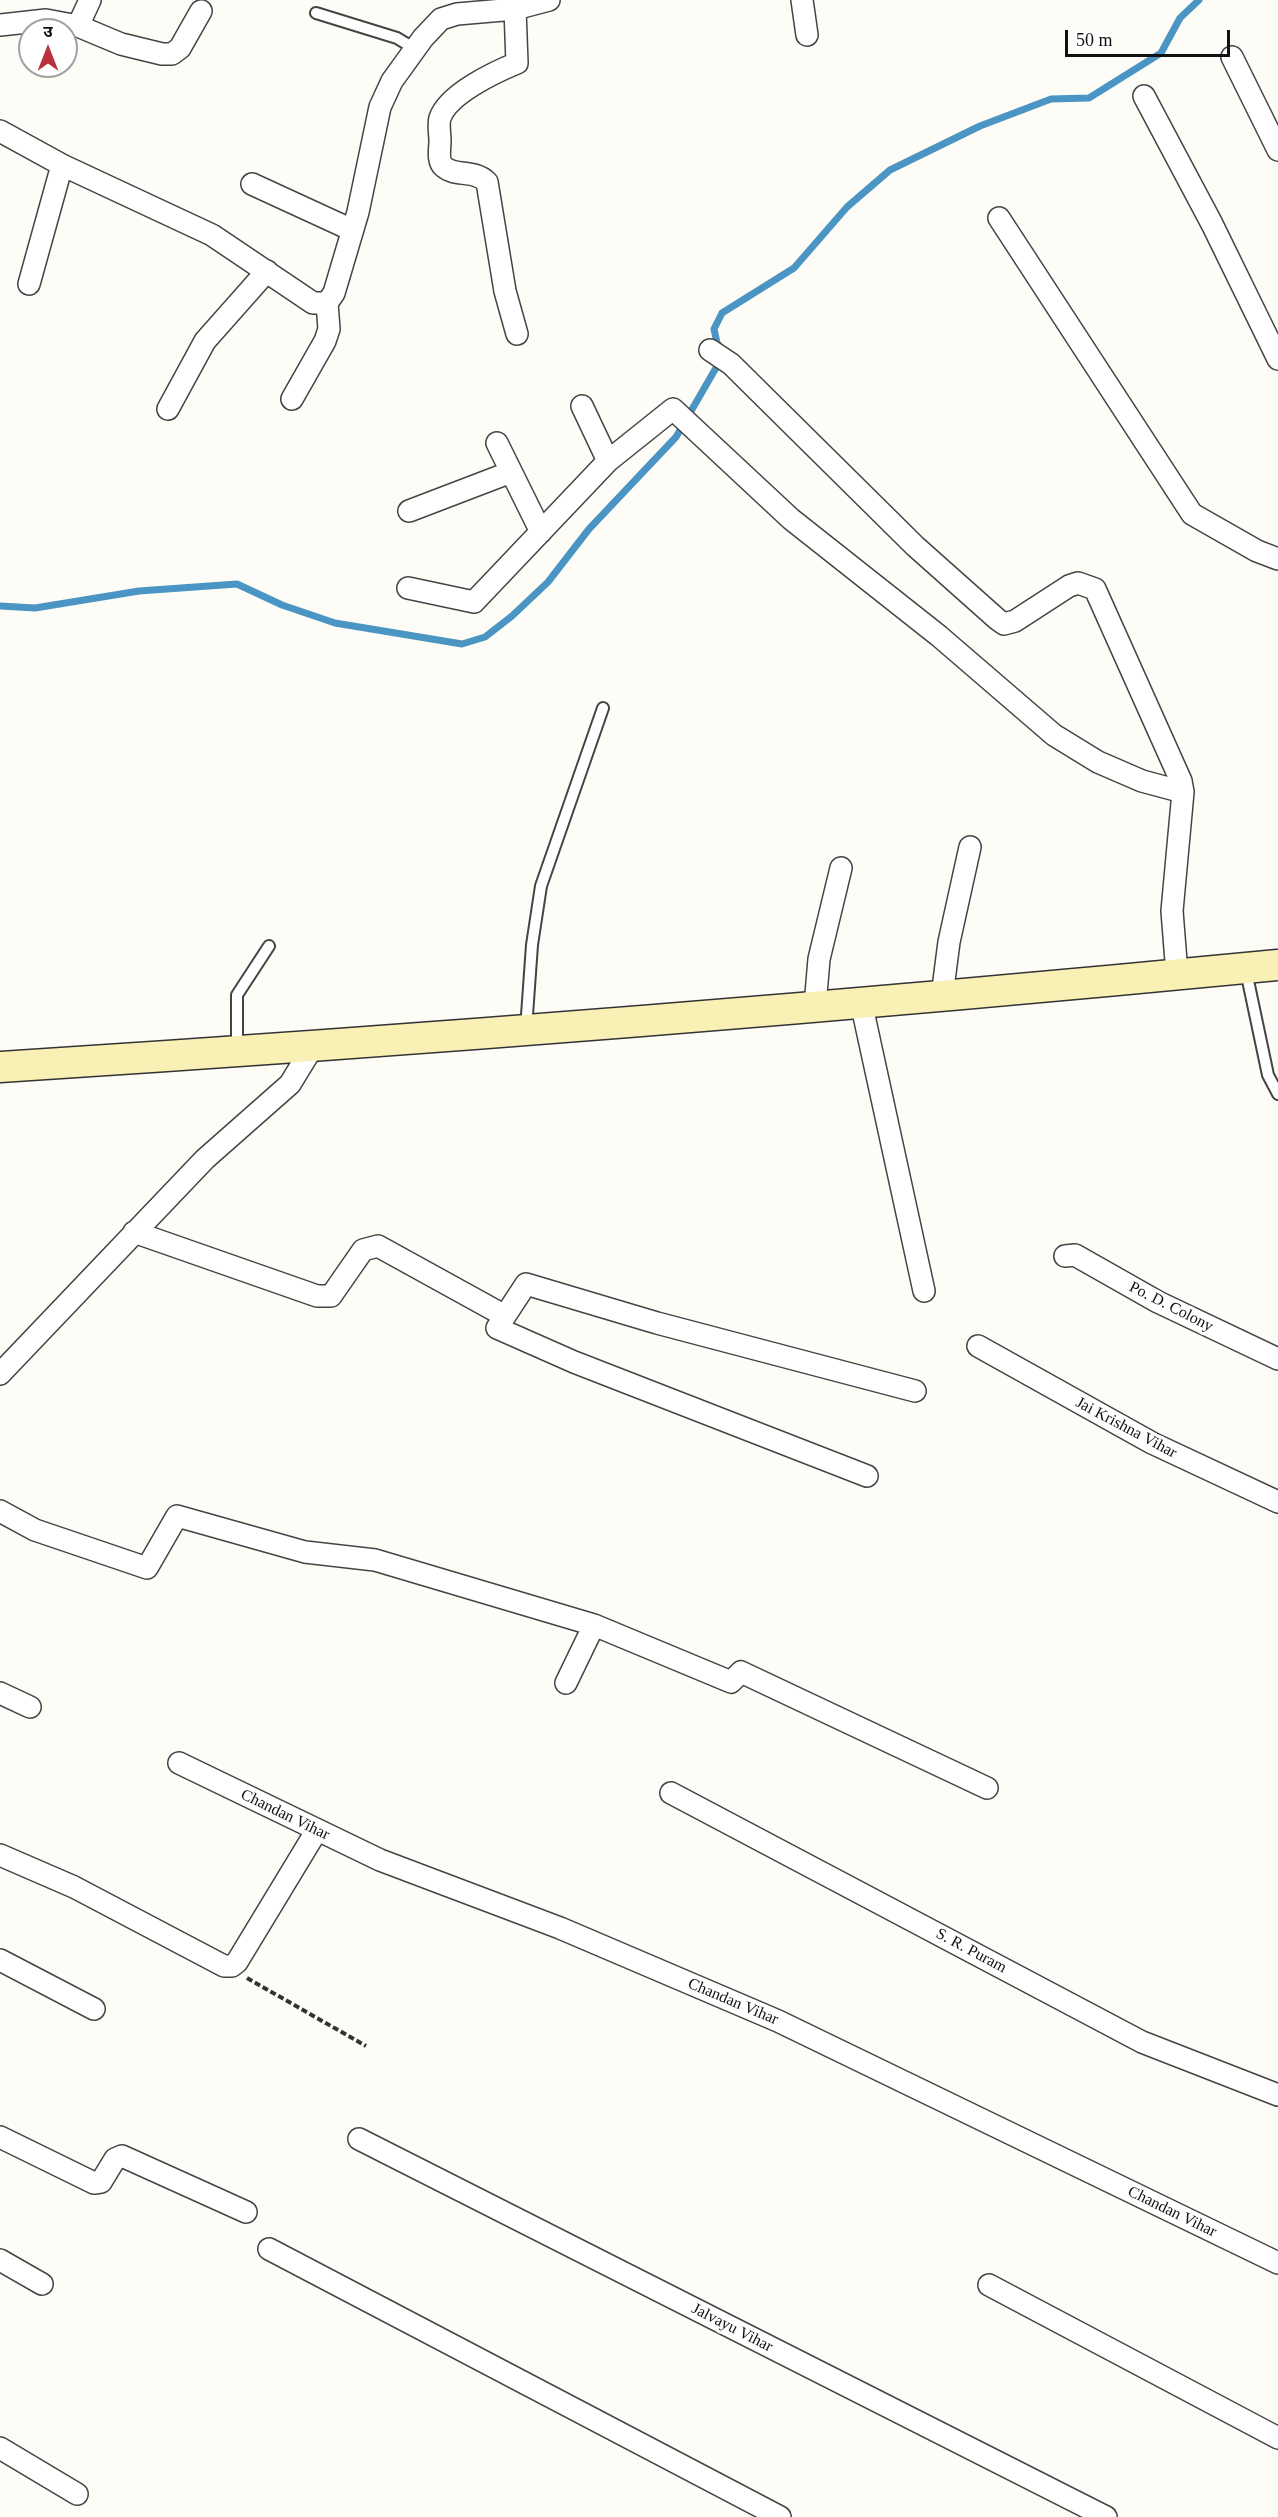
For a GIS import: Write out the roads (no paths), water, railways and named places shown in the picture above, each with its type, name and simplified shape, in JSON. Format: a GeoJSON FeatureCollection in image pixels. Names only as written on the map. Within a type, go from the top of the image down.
{"type":"FeatureCollection","features":[{"type":"Feature","properties":{"kind":"street"},"geometry":{"type":"LineString","coordinates":[[90,0],[78,26],[122,44],[162,54],[172,54],[180,48],[201,11]]}},
{"type":"Feature","properties":{"kind":"street"},"geometry":{"type":"LineString","coordinates":[[292,399],[325,341],[329,329],[327,303],[334,293],[352,230],[380,107],[392,81],[439,10],[457,14],[515,9],[549,0]]}},
{"type":"Feature","properties":{"kind":"street"},"geometry":{"type":"LineString","coordinates":[[802,0],[807,35]]}},
{"type":"Feature","properties":{"kind":"street"},"geometry":{"type":"LineString","coordinates":[[515,9],[518,63],[489,75],[446,106],[440,119],[440,160],[449,170],[479,175],[487,182],[505,291],[517,334]]}},
{"type":"Feature","properties":{"kind":"street"},"geometry":{"type":"LineString","coordinates":[[0,25],[18,23]]}},
{"type":"Feature","properties":{"kind":"street"},"geometry":{"type":"LineString","coordinates":[[1232,57],[1278,150]]}},
{"type":"Feature","properties":{"kind":"street"},"geometry":{"type":"LineString","coordinates":[[1144,96],[1212,224],[1278,359]]}},
{"type":"Feature","properties":{"kind":"street"},"geometry":{"type":"LineString","coordinates":[[0,131],[62,165],[212,235],[313,303],[327,303]]}},
{"type":"Feature","properties":{"kind":"street"},"geometry":{"type":"LineString","coordinates":[[29,284],[62,165]]}},
{"type":"Feature","properties":{"kind":"street"},"geometry":{"type":"LineString","coordinates":[[252,184],[352,230]]}},
{"type":"Feature","properties":{"kind":"street"},"geometry":{"type":"LineString","coordinates":[[999,218],[1192,514],[1257,551],[1278,559]]}},
{"type":"Feature","properties":{"kind":"street"},"geometry":{"type":"LineString","coordinates":[[168,409],[205,341],[267,271]]}},
{"type":"Feature","properties":{"kind":"street"},"geometry":{"type":"LineString","coordinates":[[710,350],[731,364],[915,546],[1004,624],[1015,621],[1069,586],[1078,583],[1095,589],[1178,772],[1183,792],[1172,911],[1178,974]]}},
{"type":"Feature","properties":{"kind":"street"},"geometry":{"type":"LineString","coordinates":[[582,406],[608,461]]}},
{"type":"Feature","properties":{"kind":"street"},"geometry":{"type":"LineString","coordinates":[[408,588],[474,602],[608,461],[673,409],[791,519],[939,636],[1054,735],[1098,762],[1142,781],[1183,792]]}},
{"type":"Feature","properties":{"kind":"street"},"geometry":{"type":"LineString","coordinates":[[497,443],[541,532]]}},
{"type":"Feature","properties":{"kind":"street"},"geometry":{"type":"LineString","coordinates":[[409,511],[511,472]]}},
{"type":"Feature","properties":{"kind":"street"},"geometry":{"type":"LineString","coordinates":[[942,996],[949,942],[970,847]]}},
{"type":"Feature","properties":{"kind":"street"},"geometry":{"type":"LineString","coordinates":[[815,1006],[819,959],[841,868]]}},
{"type":"Feature","properties":{"kind":"street"},"geometry":{"type":"LineString","coordinates":[[0,1067],[312,1048],[942,996],[1278,964]]}},
{"type":"Feature","properties":{"kind":"street"},"geometry":{"type":"LineString","coordinates":[[861,1002],[924,1291]]}},
{"type":"Feature","properties":{"kind":"street"},"geometry":{"type":"LineString","coordinates":[[0,1374],[205,1159],[290,1084],[312,1048]]}},
{"type":"Feature","properties":{"kind":"street"},"geometry":{"type":"LineString","coordinates":[[134,1232],[317,1296],[331,1296],[363,1250],[378,1246],[505,1316]]}},
{"type":"Feature","properties":{"kind":"street","name":"Po. D. Colony"},"geometry":{"type":"LineString","coordinates":[[1065,1256],[1075,1255],[1158,1302],[1278,1359]]}},
{"type":"Feature","properties":{"kind":"street"},"geometry":{"type":"LineString","coordinates":[[867,1476],[574,1362],[497,1328],[526,1284],[657,1323],[915,1391]]}},
{"type":"Feature","properties":{"kind":"street","name":"Jai Krishna Vihar"},"geometry":{"type":"LineString","coordinates":[[978,1346],[1152,1443],[1278,1502]]}},
{"type":"Feature","properties":{"kind":"street"},"geometry":{"type":"LineString","coordinates":[[0,1511],[35,1530],[147,1568],[177,1516],[305,1552],[375,1560],[594,1625],[731,1682],[741,1672],[987,1788]]}},
{"type":"Feature","properties":{"kind":"street"},"geometry":{"type":"LineString","coordinates":[[566,1683],[594,1625]]}},
{"type":"Feature","properties":{"kind":"street"},"geometry":{"type":"LineString","coordinates":[[0,1693],[30,1707]]}},
{"type":"Feature","properties":{"kind":"street","name":"Chandan Vihar"},"geometry":{"type":"LineString","coordinates":[[179,1763],[380,1860],[560,1928],[778,2021],[1278,2263]]}},
{"type":"Feature","properties":{"kind":"street","name":"S. R. Puram"},"geometry":{"type":"LineString","coordinates":[[671,1792],[1142,2042],[1278,2095]]}},
{"type":"Feature","properties":{"kind":"street"},"geometry":{"type":"LineString","coordinates":[[0,1855],[74,1887],[224,1966],[232,1966],[237,1962],[317,1830]]}},
{"type":"Feature","properties":{"kind":"street"},"geometry":{"type":"LineString","coordinates":[[0,1960],[94,2009]]}},
{"type":"Feature","properties":{"kind":"street"},"geometry":{"type":"LineString","coordinates":[[0,2137],[94,2183],[101,2182],[115,2159],[122,2156],[246,2212]]}},
{"type":"Feature","properties":{"kind":"street","name":"Jalvayu Vihar"},"geometry":{"type":"LineString","coordinates":[[359,2139],[1106,2517]]}},
{"type":"Feature","properties":{"kind":"street"},"geometry":{"type":"LineString","coordinates":[[269,2249],[780,2517]]}},
{"type":"Feature","properties":{"kind":"street"},"geometry":{"type":"LineString","coordinates":[[0,2260],[42,2284]]}},
{"type":"Feature","properties":{"kind":"street"},"geometry":{"type":"LineString","coordinates":[[989,2285],[1278,2438]]}},
{"type":"Feature","properties":{"kind":"street"},"geometry":{"type":"LineString","coordinates":[[0,2448],[77,2494]]}},
{"type":"Feature","properties":{"kind":"lane"},"geometry":{"type":"LineString","coordinates":[[316,13],[387,34],[415,49]]}},
{"type":"Feature","properties":{"kind":"lane"},"geometry":{"type":"LineString","coordinates":[[526,1030],[532,945],[541,886],[603,708]]}},
{"type":"Feature","properties":{"kind":"lane"},"geometry":{"type":"LineString","coordinates":[[237,1052],[237,995],[269,946]]}},
{"type":"Feature","properties":{"kind":"lane"},"geometry":{"type":"LineString","coordinates":[[1246,968],[1268,1075],[1278,1094]]}},
{"type":"Feature","properties":{"kind":"waterway"},"geometry":{"type":"LineString","coordinates":[[722,349],[717,343],[714,329],[722,313],[794,268],[847,207],[890,170],[980,126],[1051,99],[1089,98],[1161,53],[1180,18],[1199,0]]}},
{"type":"Feature","properties":{"kind":"waterway"},"geometry":{"type":"LineString","coordinates":[[0,606],[35,608],[139,591],[237,584],[282,605],[335,623],[462,644],[485,637],[512,616],[548,582],[589,529],[676,437],[720,361]]}}]}
